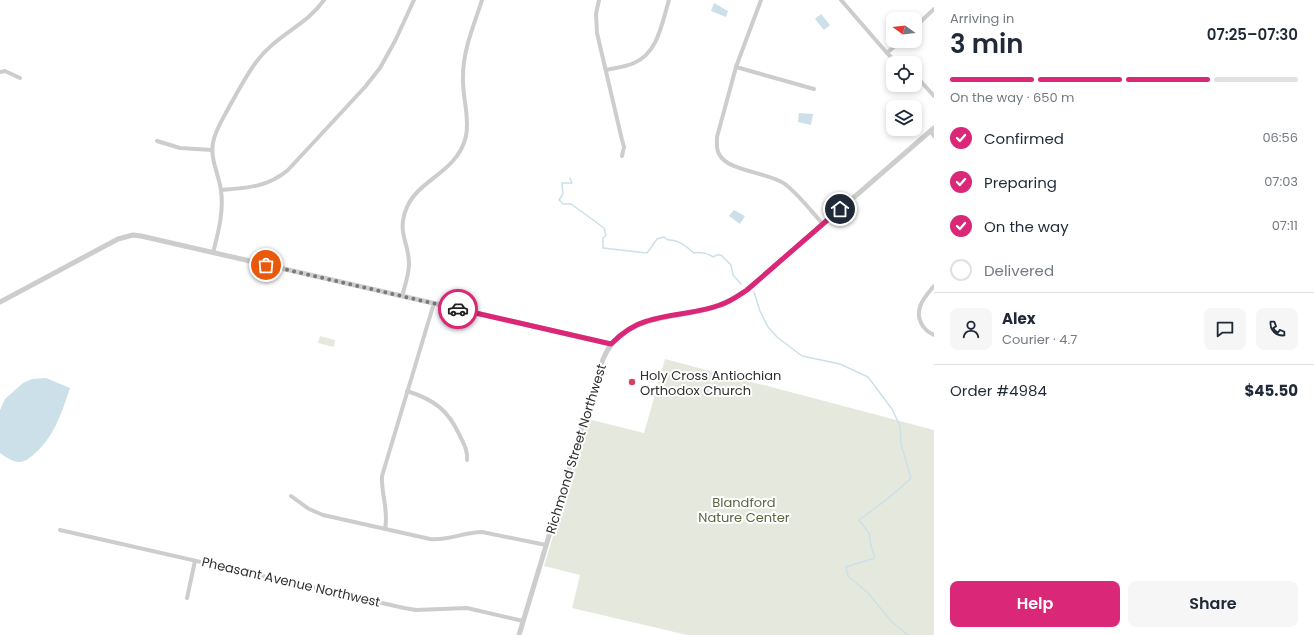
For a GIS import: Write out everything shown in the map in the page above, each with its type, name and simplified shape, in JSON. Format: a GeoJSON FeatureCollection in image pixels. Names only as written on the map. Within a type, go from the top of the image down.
{"type":"FeatureCollection","features":[{"type":"Feature","properties":{"kind":"street"},"geometry":{"type":"LineString","coordinates":[[213,253],[220,223],[221,190],[214,165],[212,150],[215,135],[246,76],[255,63],[272,45],[316,12],[324,0]]}},
{"type":"Feature","properties":{"kind":"street"},"geometry":{"type":"LineString","coordinates":[[221,190],[264,185],[277,179],[288,170],[365,87],[380,68],[395,41],[414,0]]}},
{"type":"Feature","properties":{"kind":"street"},"geometry":{"type":"LineString","coordinates":[[402,296],[409,264],[402,233],[402,225],[407,207],[412,197],[456,158],[466,138],[467,115],[463,72],[466,49],[482,0]]}},
{"type":"Feature","properties":{"kind":"street"},"geometry":{"type":"LineString","coordinates":[[599,0],[596,14],[597,33],[624,147],[622,156]]}},
{"type":"Feature","properties":{"kind":"street"},"geometry":{"type":"LineString","coordinates":[[606,70],[632,64],[648,54],[658,38],[669,0]]}},
{"type":"Feature","properties":{"kind":"street"},"geometry":{"type":"LineString","coordinates":[[761,0],[736,67],[717,137],[716,146],[719,154],[724,160],[734,166],[784,183],[822,224]]}},
{"type":"Feature","properties":{"kind":"street"},"geometry":{"type":"LineString","coordinates":[[841,0],[890,56]]}},
{"type":"Feature","properties":{"kind":"street"},"geometry":{"type":"LineString","coordinates":[[922,20],[934,9]]}},
{"type":"Feature","properties":{"kind":"street"},"geometry":{"type":"LineString","coordinates":[[887,53],[892,48]]}},
{"type":"Feature","properties":{"kind":"street"},"geometry":{"type":"LineString","coordinates":[[736,67],[814,89]]}},
{"type":"Feature","properties":{"kind":"street"},"geometry":{"type":"LineString","coordinates":[[0,72],[5,71],[20,78]]}},
{"type":"Feature","properties":{"kind":"street"},"geometry":{"type":"LineString","coordinates":[[922,83],[934,96]]}},
{"type":"Feature","properties":{"kind":"street"},"geometry":{"type":"LineString","coordinates":[[932,130],[934,136]]}},
{"type":"Feature","properties":{"kind":"street","name":"Richmond Street Northwest"},"geometry":{"type":"LineString","coordinates":[[519,635],[597,378],[611,344],[630,329],[647,321],[706,310],[722,305],[747,290],[932,130]]}},
{"type":"Feature","properties":{"kind":"street"},"geometry":{"type":"LineString","coordinates":[[157,141],[180,148],[212,150]]}},
{"type":"Feature","properties":{"kind":"street"},"geometry":{"type":"LineString","coordinates":[[0,302],[118,239],[141,236],[611,344]]}},
{"type":"Feature","properties":{"kind":"street"},"geometry":{"type":"LineString","coordinates":[[934,286],[924,297],[920,306],[919,314],[920,323],[934,335]]}},
{"type":"Feature","properties":{"kind":"street"},"geometry":{"type":"LineString","coordinates":[[385,529],[386,512],[382,487],[382,476],[434,303]]}},
{"type":"Feature","properties":{"kind":"street"},"geometry":{"type":"LineString","coordinates":[[407,391],[434,402],[446,412],[455,424],[465,446],[467,460]]}},
{"type":"Feature","properties":{"kind":"street"},"geometry":{"type":"LineString","coordinates":[[291,496],[309,509],[318,513],[434,540],[447,539],[476,532],[546,546]]}},
{"type":"Feature","properties":{"kind":"street","name":"Pheasant Avenue Northwest"},"geometry":{"type":"LineString","coordinates":[[60,530],[404,608],[416,610],[467,608],[523,621]]}},
{"type":"Feature","properties":{"kind":"street"},"geometry":{"type":"LineString","coordinates":[[186,598],[195,561]]}},
{"type":"Feature","properties":{"kind":"green space"},"geometry":{"type":"Polygon","coordinates":[[[320,336],[335,340],[334,347],[318,343],[320,336]]]}},
{"type":"Feature","properties":{"kind":"green space","name":"Blandford Nature Center"},"geometry":{"type":"Polygon","coordinates":[[[665,359],[934,430],[934,635],[687,635],[572,608],[580,575],[544,566],[588,419],[644,433],[665,359]]]}},
{"type":"Feature","properties":{"kind":"water"},"geometry":{"type":"Polygon","coordinates":[[[714,3],[728,11],[726,17],[711,11],[714,3]]]}},
{"type":"Feature","properties":{"kind":"water"},"geometry":{"type":"Polygon","coordinates":[[[821,14],[830,25],[824,30],[815,19],[821,14]]]}},
{"type":"Feature","properties":{"kind":"water"},"geometry":{"type":"Polygon","coordinates":[[[799,113],[813,114],[811,125],[798,122],[799,113]]]}},
{"type":"Feature","properties":{"kind":"water"},"geometry":{"type":"Polygon","coordinates":[[[734,210],[745,216],[740,224],[729,216],[734,210]]]}},
{"type":"Feature","properties":{"kind":"water"},"geometry":{"type":"Polygon","coordinates":[[[46,378],[70,388],[52,433],[47,441],[27,460],[17,462],[7,458],[0,453],[0,410],[5,399],[23,383],[32,379],[46,378]]]}},
{"type":"Feature","properties":{"kind":"waterway"},"geometry":{"type":"LineString","coordinates":[[570,178],[572,183],[562,183],[563,194],[559,200],[563,204],[571,204],[604,228],[606,235],[603,238],[603,248],[647,253],[657,239],[664,237],[668,240],[682,244],[694,253],[704,253],[713,257],[721,255],[731,265],[733,275],[741,284]]}},
{"type":"Feature","properties":{"kind":"waterway"},"geometry":{"type":"LineString","coordinates":[[754,292],[760,311],[768,327],[777,337],[802,356],[840,364],[868,377],[892,409],[900,426],[901,444],[911,478],[892,495],[859,520],[869,533],[875,558],[846,567],[848,576],[868,593],[892,622],[908,635]]}},
{"type":"Feature","properties":{"kind":"way so far"},"geometry":{"type":"LineString","coordinates":[[266,265],[458,309]]}},
{"type":"Feature","properties":{"kind":"place","name":"Holy Cross Antiochian Orthodox Church"},"geometry":{"type":"Point","coordinates":[632,382]}},
{"type":"Feature","properties":{"kind":"route"},"geometry":{"type":"LineString","coordinates":[[458,309],[611,344],[630,329],[647,321],[706,310],[732,300],[747,290],[840,209]]}}]}
